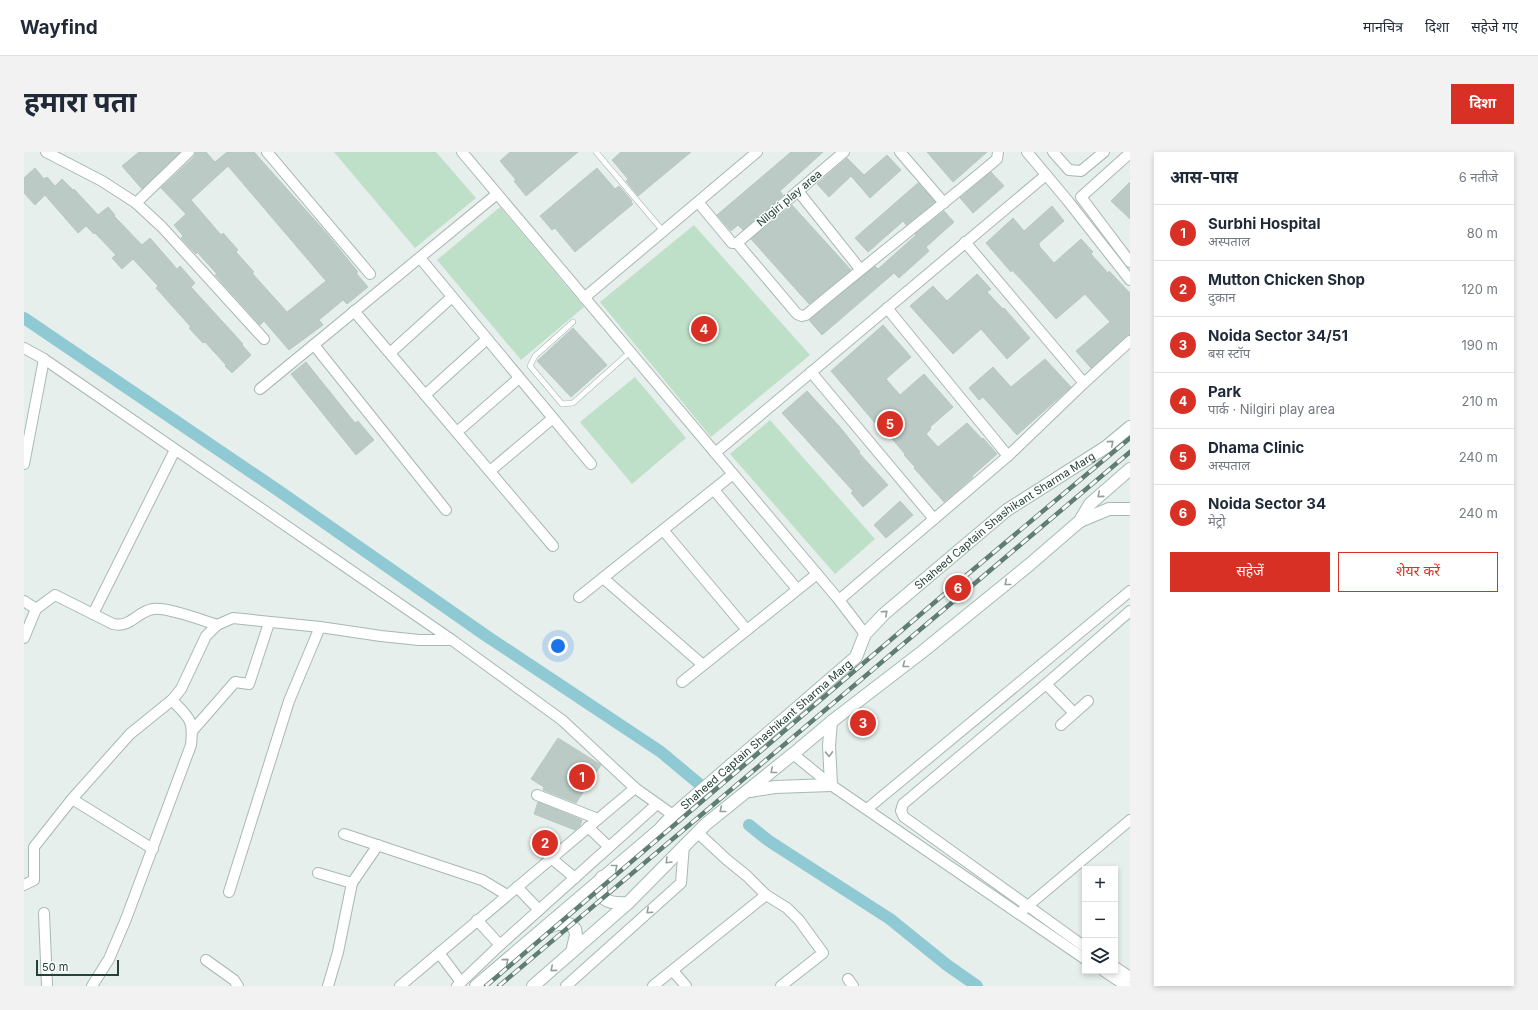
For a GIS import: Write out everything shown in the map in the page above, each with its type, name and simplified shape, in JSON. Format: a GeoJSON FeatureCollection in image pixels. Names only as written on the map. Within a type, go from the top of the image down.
{"type":"FeatureCollection","features":[{"type":"Feature","properties":{"kind":"main road","name":"Shaheed Captain Shashikant Sharma Marg"},"geometry":{"type":"LineString","coordinates":[[476,986],[602,877],[659,830],[673,815],[856,657],[865,634],[884,614],[1007,510],[1106,447],[1130,427]]}},
{"type":"Feature","properties":{"kind":"main road"},"geometry":{"type":"LineString","coordinates":[[1080,522],[1090,504],[1129,471]]}},
{"type":"Feature","properties":{"kind":"main road"},"geometry":{"type":"LineString","coordinates":[[533,986],[628,903],[701,828],[831,722],[922,652],[1080,522],[1109,509],[1130,509]]}},
{"type":"Feature","properties":{"kind":"main road"},"geometry":{"type":"LineString","coordinates":[[743,794],[775,786],[831,785],[829,745],[831,722]]}},
{"type":"Feature","properties":{"kind":"main road"},"geometry":{"type":"LineString","coordinates":[[602,877],[600,888],[604,900],[617,904],[628,903]]}},
{"type":"Feature","properties":{"kind":"main road"},"geometry":{"type":"LineString","coordinates":[[543,929],[557,924],[569,924],[575,929],[576,935],[572,952]]}},
{"type":"Feature","properties":{"kind":"street"},"geometry":{"type":"LineString","coordinates":[[46,152],[102,181],[136,203],[162,227],[264,340]]}},
{"type":"Feature","properties":{"kind":"street"},"geometry":{"type":"LineString","coordinates":[[136,203],[189,152]]}},
{"type":"Feature","properties":{"kind":"street"},"geometry":{"type":"LineString","coordinates":[[267,152],[370,274]]}},
{"type":"Feature","properties":{"kind":"street"},"geometry":{"type":"LineString","coordinates":[[462,152],[839,600],[865,634]]}},
{"type":"Feature","properties":{"kind":"street"},"geometry":{"type":"LineString","coordinates":[[584,298],[698,202],[746,156],[757,152]]}},
{"type":"Feature","properties":{"kind":"street","name":"Nilgiri play area"},"geometry":{"type":"LineString","coordinates":[[736,243],[844,152]]}},
{"type":"Feature","properties":{"kind":"street"},"geometry":{"type":"LineString","coordinates":[[900,152],[944,203]]}},
{"type":"Feature","properties":{"kind":"street"},"geometry":{"type":"LineString","coordinates":[[698,202],[736,243],[797,314],[802,316],[806,315],[860,269],[997,159],[998,152]]}},
{"type":"Feature","properties":{"kind":"street"},"geometry":{"type":"LineString","coordinates":[[1027,152],[1130,280]]}},
{"type":"Feature","properties":{"kind":"street"},"geometry":{"type":"LineString","coordinates":[[1053,152],[1068,170],[1081,171],[1100,153]]}},
{"type":"Feature","properties":{"kind":"street"},"geometry":{"type":"LineString","coordinates":[[1130,153],[1081,197],[1130,262]]}},
{"type":"Feature","properties":{"kind":"street"},"geometry":{"type":"LineString","coordinates":[[715,453],[1046,174]]}},
{"type":"Feature","properties":{"kind":"street"},"geometry":{"type":"LineString","coordinates":[[798,191],[860,269]]}},
{"type":"Feature","properties":{"kind":"street"},"geometry":{"type":"LineString","coordinates":[[260,389],[497,194]]}},
{"type":"Feature","properties":{"kind":"street"},"geometry":{"type":"LineString","coordinates":[[965,242],[1084,382]]}},
{"type":"Feature","properties":{"kind":"street"},"geometry":{"type":"LineString","coordinates":[[420,258],[591,464]]}},
{"type":"Feature","properties":{"kind":"street"},"geometry":{"type":"LineString","coordinates":[[390,353],[452,297]]}},
{"type":"Feature","properties":{"kind":"street"},"geometry":{"type":"LineString","coordinates":[[887,308],[1008,456]]}},
{"type":"Feature","properties":{"kind":"street"},"geometry":{"type":"LineString","coordinates":[[354,312],[553,546]]}},
{"type":"Feature","properties":{"kind":"street"},"geometry":{"type":"LineString","coordinates":[[425,395],[487,339]]}},
{"type":"Feature","properties":{"kind":"street"},"geometry":{"type":"LineString","coordinates":[[839,600],[1008,456],[1084,382],[1130,341]]}},
{"type":"Feature","properties":{"kind":"street"},"geometry":{"type":"LineString","coordinates":[[314,345],[446,510]]}},
{"type":"Feature","properties":{"kind":"street"},"geometry":{"type":"LineString","coordinates":[[24,348],[44,359],[452,640],[562,720],[635,788],[673,815]]}},
{"type":"Feature","properties":{"kind":"street"},"geometry":{"type":"LineString","coordinates":[[24,464],[44,359]]}},
{"type":"Feature","properties":{"kind":"street"},"geometry":{"type":"LineString","coordinates":[[811,372],[934,519]]}},
{"type":"Feature","properties":{"kind":"street"},"geometry":{"type":"LineString","coordinates":[[457,432],[519,378]]}},
{"type":"Feature","properties":{"kind":"street"},"geometry":{"type":"LineString","coordinates":[[490,471],[553,418]]}},
{"type":"Feature","properties":{"kind":"street"},"geometry":{"type":"LineString","coordinates":[[93,614],[175,450]]}},
{"type":"Feature","properties":{"kind":"street"},"geometry":{"type":"LineString","coordinates":[[579,598],[733,474]]}},
{"type":"Feature","properties":{"kind":"street"},"geometry":{"type":"LineString","coordinates":[[714,490],[797,589]]}},
{"type":"Feature","properties":{"kind":"street"},"geometry":{"type":"LineString","coordinates":[[663,530],[746,630]]}},
{"type":"Feature","properties":{"kind":"street"},"geometry":{"type":"LineString","coordinates":[[682,682],[816,574]]}},
{"type":"Feature","properties":{"kind":"street"},"geometry":{"type":"LineString","coordinates":[[603,578],[703,665]]}},
{"type":"Feature","properties":{"kind":"street"},"geometry":{"type":"LineString","coordinates":[[867,809],[1130,591]]}},
{"type":"Feature","properties":{"kind":"street"},"geometry":{"type":"LineString","coordinates":[[24,638],[36,610],[55,596],[120,626],[153,610],[165,610],[217,624]]}},
{"type":"Feature","properties":{"kind":"street"},"geometry":{"type":"LineString","coordinates":[[24,601],[36,610]]}},
{"type":"Feature","properties":{"kind":"street"},"geometry":{"type":"LineString","coordinates":[[1082,945],[904,817],[901,811],[903,804],[1046,684],[1130,611]]}},
{"type":"Feature","properties":{"kind":"street"},"geometry":{"type":"LineString","coordinates":[[24,885],[34,880],[34,847],[72,799],[130,734],[172,700],[181,689],[206,636],[217,624],[233,618],[320,627],[419,640],[452,640]]}},
{"type":"Feature","properties":{"kind":"street"},"geometry":{"type":"LineString","coordinates":[[193,730],[235,682],[249,684],[269,622]]}},
{"type":"Feature","properties":{"kind":"street"},"geometry":{"type":"LineString","coordinates":[[229,892],[289,701],[320,627]]}},
{"type":"Feature","properties":{"kind":"street"},"geometry":{"type":"LineString","coordinates":[[1046,684],[1074,713]]}},
{"type":"Feature","properties":{"kind":"street"},"geometry":{"type":"LineString","coordinates":[[92,986],[109,959],[153,849],[191,746],[193,730],[188,717],[172,700]]}},
{"type":"Feature","properties":{"kind":"street"},"geometry":{"type":"LineString","coordinates":[[1061,725],[1088,701]]}},
{"type":"Feature","properties":{"kind":"street"},"geometry":{"type":"LineString","coordinates":[[793,754],[831,785],[1082,957]]}},
{"type":"Feature","properties":{"kind":"street"},"geometry":{"type":"LineString","coordinates":[[400,986],[635,788]]}},
{"type":"Feature","properties":{"kind":"street"},"geometry":{"type":"LineString","coordinates":[[537,795],[598,819]]}},
{"type":"Feature","properties":{"kind":"street"},"geometry":{"type":"LineString","coordinates":[[72,799],[153,849]]}},
{"type":"Feature","properties":{"kind":"street"},"geometry":{"type":"LineString","coordinates":[[439,953],[459,984],[500,945],[658,804]]}},
{"type":"Feature","properties":{"kind":"street"},"geometry":{"type":"LineString","coordinates":[[1020,914],[1130,820]]}},
{"type":"Feature","properties":{"kind":"street"},"geometry":{"type":"LineString","coordinates":[[588,827],[609,847]]}},
{"type":"Feature","properties":{"kind":"street"},"geometry":{"type":"LineString","coordinates":[[701,828],[726,859],[748,876],[766,896],[787,908],[799,920],[823,952],[781,986]]}},
{"type":"Feature","properties":{"kind":"street"},"geometry":{"type":"LineString","coordinates":[[344,834],[482,880],[507,895]]}},
{"type":"Feature","properties":{"kind":"street"},"geometry":{"type":"LineString","coordinates":[[328,986],[338,952],[352,883],[378,845]]}},
{"type":"Feature","properties":{"kind":"street"},"geometry":{"type":"LineString","coordinates":[[566,986],[681,883],[684,845]]}},
{"type":"Feature","properties":{"kind":"street"},"geometry":{"type":"LineString","coordinates":[[551,858],[575,878]]}},
{"type":"Feature","properties":{"kind":"street"},"geometry":{"type":"LineString","coordinates":[[318,873],[352,883]]}},
{"type":"Feature","properties":{"kind":"street"},"geometry":{"type":"LineString","coordinates":[[517,887],[539,910]]}},
{"type":"Feature","properties":{"kind":"street"},"geometry":{"type":"LineString","coordinates":[[653,986],[766,896]]}},
{"type":"Feature","properties":{"kind":"street"},"geometry":{"type":"LineString","coordinates":[[44,913],[47,986]]}},
{"type":"Feature","properties":{"kind":"street"},"geometry":{"type":"LineString","coordinates":[[478,920],[500,945]]}},
{"type":"Feature","properties":{"kind":"street"},"geometry":{"type":"LineString","coordinates":[[206,960],[234,980],[238,986]]}},
{"type":"Feature","properties":{"kind":"street"},"geometry":{"type":"LineString","coordinates":[[1118,969],[1130,978]]}},
{"type":"Feature","properties":{"kind":"street"},"geometry":{"type":"LineString","coordinates":[[673,971],[686,986]]}},
{"type":"Feature","properties":{"kind":"street"},"geometry":{"type":"LineString","coordinates":[[1108,974],[1126,986]]}},
{"type":"Feature","properties":{"kind":"lane"},"geometry":{"type":"LineString","coordinates":[[596,152],[663,231]]}},
{"type":"Feature","properties":{"kind":"lane"},"geometry":{"type":"LineString","coordinates":[[572,322],[535,356],[530,366],[562,404],[573,403],[630,352]]}},
{"type":"Feature","properties":{"kind":"green space"},"geometry":{"type":"Polygon","coordinates":[[[334,152],[436,152],[476,198],[415,248],[334,152]]]}},
{"type":"Feature","properties":{"kind":"green space"},"geometry":{"type":"Polygon","coordinates":[[[500,207],[584,307],[521,360],[437,260],[500,207]]]}},
{"type":"Feature","properties":{"kind":"green space"},"geometry":{"type":"Polygon","coordinates":[[[694,225],[810,355],[711,437],[600,302],[694,225]]]}},
{"type":"Feature","properties":{"kind":"green space"},"geometry":{"type":"Polygon","coordinates":[[[635,377],[686,438],[632,484],[580,422],[635,377]]]}},
{"type":"Feature","properties":{"kind":"green space"},"geometry":{"type":"Polygon","coordinates":[[[770,420],[875,539],[835,574],[730,454],[770,420]]]}},
{"type":"Feature","properties":{"kind":"building"},"geometry":{"type":"Polygon","coordinates":[[[139,152],[180,152],[142,189],[122,166],[139,152]]]}},
{"type":"Feature","properties":{"kind":"building"},"geometry":{"type":"Polygon","coordinates":[[[196,152],[206,152],[215,162],[227,152],[254,152],[328,235],[358,272],[356,273],[368,287],[347,304],[343,300],[319,320],[323,325],[289,350],[264,321],[260,325],[215,275],[217,274],[197,252],[196,254],[181,238],[183,236],[174,225],[186,214],[161,188],[194,157],[196,152]],[[228,166],[191,200],[221,235],[223,233],[238,250],[236,252],[254,272],[252,273],[287,312],[326,281],[228,166]]]}},
{"type":"Feature","properties":{"kind":"building"},"geometry":{"type":"Polygon","coordinates":[[[510,152],[578,152],[526,196],[514,181],[516,180],[500,161],[510,152]]]}},
{"type":"Feature","properties":{"kind":"building"},"geometry":{"type":"Polygon","coordinates":[[[621,152],[691,152],[638,196],[626,181],[628,179],[612,160],[621,152]]]}},
{"type":"Feature","properties":{"kind":"building"},"geometry":{"type":"Polygon","coordinates":[[[791,152],[823,152],[780,191],[783,195],[743,230],[738,225],[731,231],[717,215],[791,152]]]}},
{"type":"Feature","properties":{"kind":"building"},"geometry":{"type":"Polygon","coordinates":[[[927,152],[987,152],[953,182],[927,152]]]}},
{"type":"Feature","properties":{"kind":"building"},"geometry":{"type":"Polygon","coordinates":[[[887,155],[901,170],[870,198],[851,176],[829,197],[817,184],[847,158],[864,175],[887,155]]]}},
{"type":"Feature","properties":{"kind":"building"},"geometry":{"type":"Polygon","coordinates":[[[35,168],[44,179],[47,177],[55,186],[62,179],[73,190],[74,189],[98,215],[108,207],[115,215],[114,216],[142,245],[150,238],[177,269],[180,266],[195,283],[191,287],[243,344],[242,345],[251,355],[232,373],[205,342],[203,343],[189,328],[191,327],[156,288],[158,286],[133,259],[122,269],[112,258],[116,255],[95,233],[94,234],[86,226],[78,233],[45,195],[35,205],[24,193],[24,178],[35,168]]]}},
{"type":"Feature","properties":{"kind":"building"},"geometry":{"type":"Polygon","coordinates":[[[597,168],[615,189],[619,186],[633,204],[575,252],[555,228],[552,230],[540,216],[597,168]]]}},
{"type":"Feature","properties":{"kind":"building"},"geometry":{"type":"Polygon","coordinates":[[[991,172],[1004,186],[973,213],[960,198],[991,172]]]}},
{"type":"Feature","properties":{"kind":"building"},"geometry":{"type":"Polygon","coordinates":[[[1130,182],[1130,219],[1111,201],[1130,182]]]}},
{"type":"Feature","properties":{"kind":"building"},"geometry":{"type":"Polygon","coordinates":[[[918,183],[935,202],[906,225],[903,221],[868,252],[855,238],[918,183]]]}},
{"type":"Feature","properties":{"kind":"building"},"geometry":{"type":"Polygon","coordinates":[[[792,205],[851,270],[809,304],[751,239],[792,205]]]}},
{"type":"Feature","properties":{"kind":"building"},"geometry":{"type":"Polygon","coordinates":[[[1052,206],[1064,221],[1038,244],[1054,263],[1081,239],[1093,252],[1091,254],[1108,273],[1109,271],[1130,293],[1130,335],[1126,336],[1091,368],[1076,351],[1110,322],[1085,294],[1056,319],[1012,270],[1011,272],[986,243],[1013,218],[1024,231],[1052,206]]]}},
{"type":"Feature","properties":{"kind":"building"},"geometry":{"type":"Polygon","coordinates":[[[944,211],[954,222],[926,247],[929,251],[899,278],[894,273],[822,335],[809,320],[875,266],[878,269],[916,235],[915,234],[944,211]]]}},
{"type":"Feature","properties":{"kind":"building"},"geometry":{"type":"Polygon","coordinates":[[[977,274],[991,289],[987,292],[1003,309],[1004,308],[1030,338],[1007,359],[981,329],[953,354],[910,306],[933,286],[947,301],[977,274]]]}},
{"type":"Feature","properties":{"kind":"building"},"geometry":{"type":"Polygon","coordinates":[[[883,325],[911,357],[886,379],[900,395],[924,374],[953,407],[930,427],[931,429],[926,434],[938,447],[967,423],[997,454],[944,502],[914,468],[915,467],[888,434],[886,436],[831,371],[883,325]]]}},
{"type":"Feature","properties":{"kind":"building"},"geometry":{"type":"Polygon","coordinates":[[[573,328],[607,365],[571,397],[537,361],[573,328]]]}},
{"type":"Feature","properties":{"kind":"building"},"geometry":{"type":"Polygon","coordinates":[[[1045,359],[1071,387],[1017,435],[983,397],[979,400],[969,388],[993,367],[1011,387],[1045,359]]]}},
{"type":"Feature","properties":{"kind":"building"},"geometry":{"type":"Polygon","coordinates":[[[306,362],[355,423],[358,421],[374,440],[356,455],[291,374],[306,362]]]}},
{"type":"Feature","properties":{"kind":"building"},"geometry":{"type":"Polygon","coordinates":[[[807,391],[839,426],[860,452],[859,453],[888,485],[863,507],[851,493],[853,491],[782,413],[807,391]]]}},
{"type":"Feature","properties":{"kind":"building"},"geometry":{"type":"Polygon","coordinates":[[[900,501],[913,515],[886,538],[874,525],[900,501]]]}},
{"type":"Feature","properties":{"kind":"building"},"geometry":{"type":"Polygon","coordinates":[[[558,738],[601,765],[576,803],[543,790],[544,787],[531,779],[558,738]]]}},
{"type":"Feature","properties":{"kind":"building"},"geometry":{"type":"Polygon","coordinates":[[[538,802],[582,820],[580,826],[575,830],[534,814],[538,802]]]}},
{"type":"Feature","properties":{"kind":"waterway"},"geometry":{"type":"LineString","coordinates":[[24,318],[279,491],[485,635],[661,752],[704,788]]}},
{"type":"Feature","properties":{"kind":"waterway"},"geometry":{"type":"LineString","coordinates":[[749,825],[769,841],[890,919],[947,965],[977,986]]}},
{"type":"Feature","properties":{"kind":"railway"},"geometry":{"type":"LineString","coordinates":[[486,986],[956,584],[1130,438]]}},
{"type":"Feature","properties":{"kind":"railway"},"geometry":{"type":"LineString","coordinates":[[499,986],[1130,452]]}},
{"type":"Feature","properties":{"kind":"place","name":"Park"},"geometry":{"type":"Point","coordinates":[704,329]}},
{"type":"Feature","properties":{"kind":"place","name":"Dhama Clinic"},"geometry":{"type":"Point","coordinates":[890,424]}},
{"type":"Feature","properties":{"kind":"place","name":"Noida Sector 34"},"geometry":{"type":"Point","coordinates":[958,588]}},
{"type":"Feature","properties":{"kind":"place","name":"Noida Sector 34/51"},"geometry":{"type":"Point","coordinates":[863,723]}},
{"type":"Feature","properties":{"kind":"place","name":"Surbhi Hospital"},"geometry":{"type":"Point","coordinates":[582,777]}},
{"type":"Feature","properties":{"kind":"place","name":"Mutton Chicken Shop"},"geometry":{"type":"Point","coordinates":[545,843]}}]}
